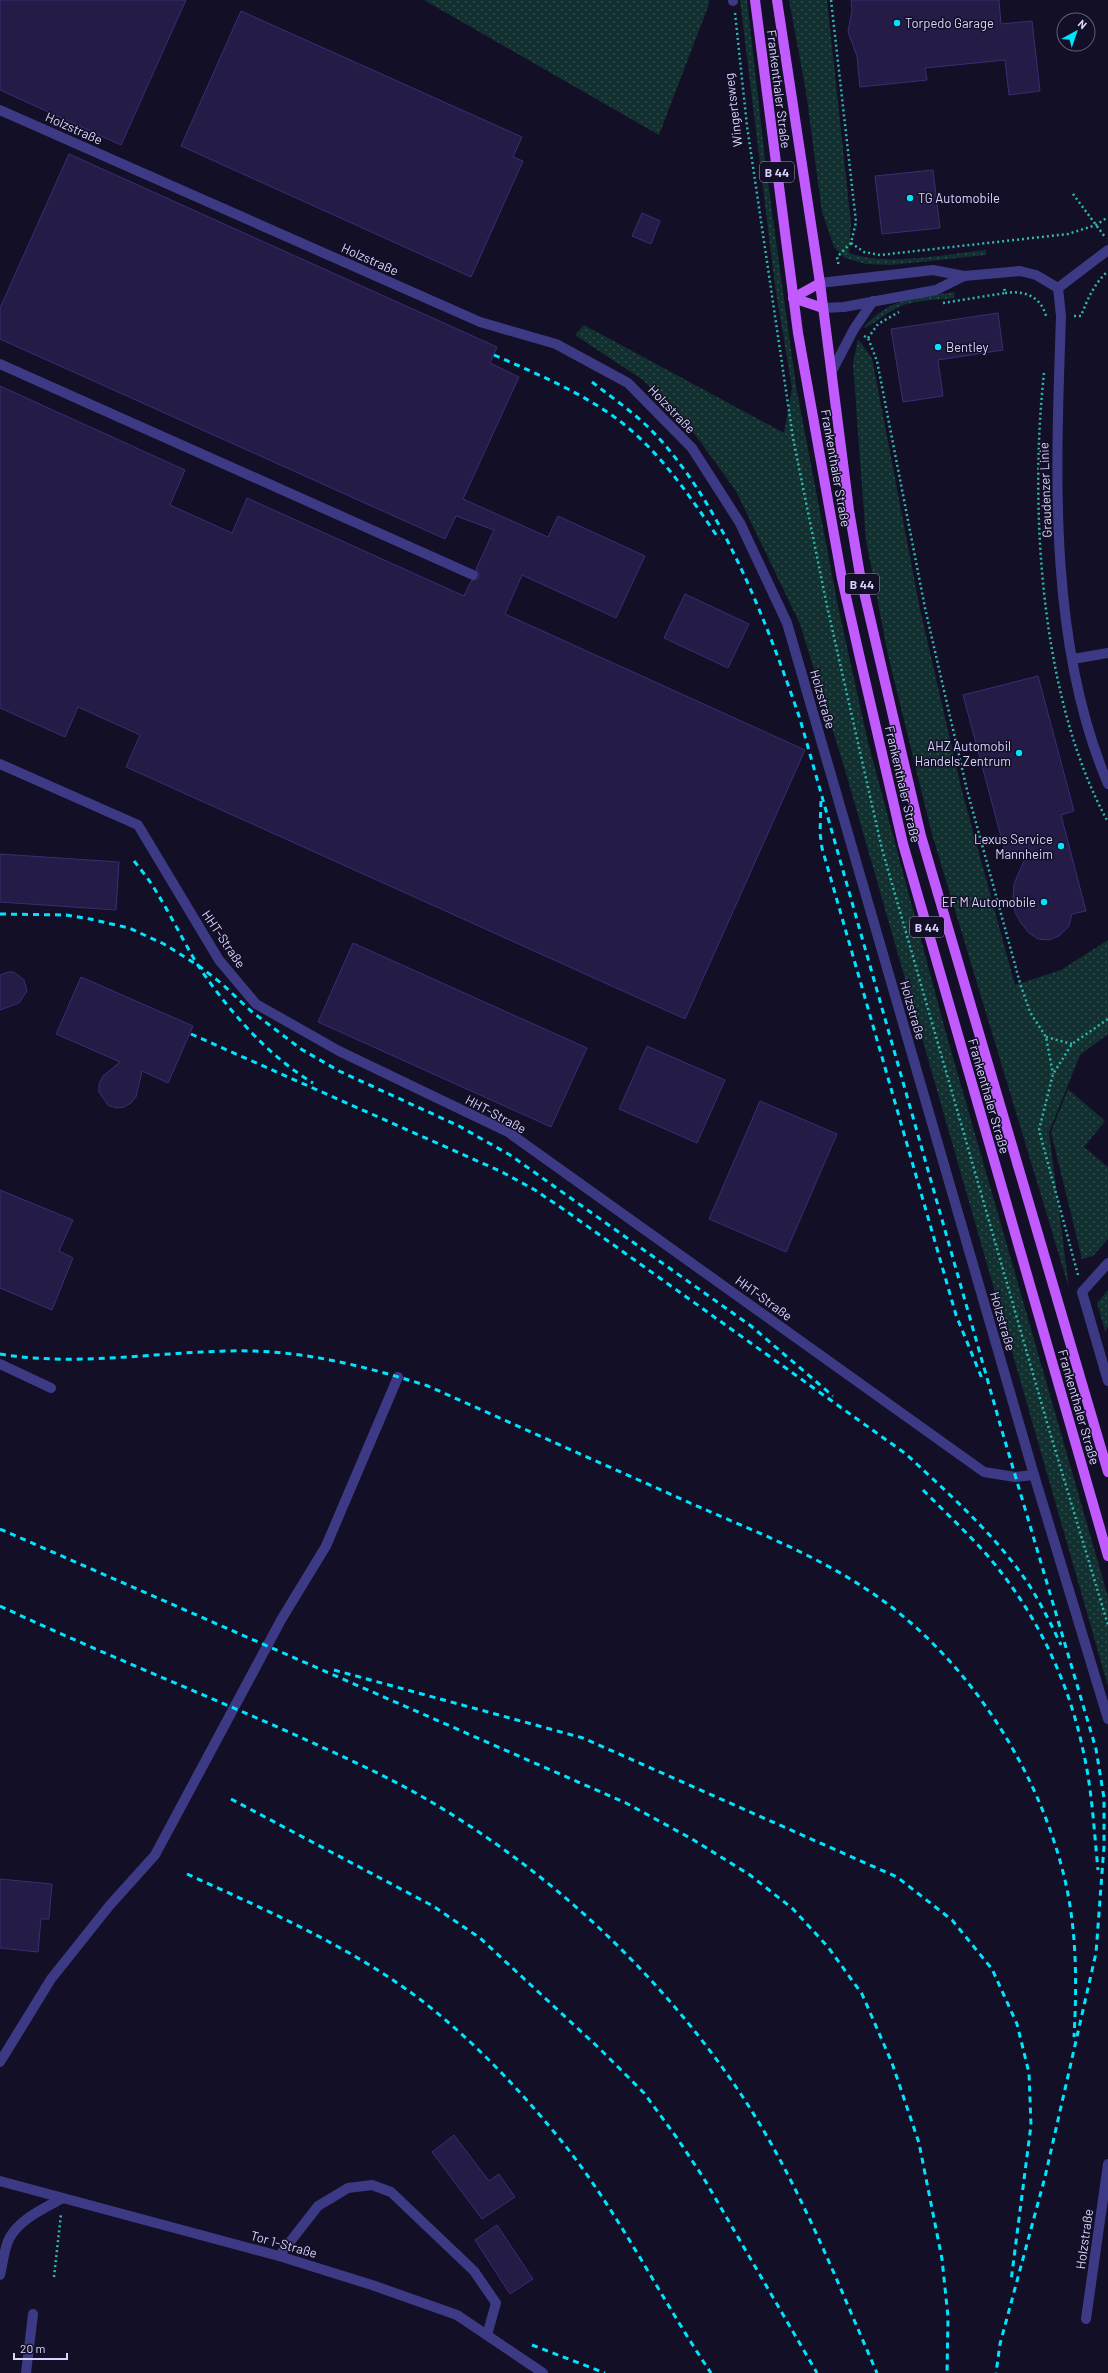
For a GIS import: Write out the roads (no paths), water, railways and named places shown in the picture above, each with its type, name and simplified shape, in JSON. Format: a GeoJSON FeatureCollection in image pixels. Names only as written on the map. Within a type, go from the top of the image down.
{"type":"FeatureCollection","features":[{"type":"Feature","properties":{"kind":"main road","name":"Frankenthaler Straße"},"geometry":{"type":"LineString","coordinates":[[755,0],[793,298],[842,579],[903,844],[1108,1556]]}},
{"type":"Feature","properties":{"kind":"main road","name":"Frankenthaler Straße"},"geometry":{"type":"LineString","coordinates":[[777,0],[820,282],[849,510],[860,574],[921,836],[1108,1472]]}},
{"type":"Feature","properties":{"kind":"main road"},"geometry":{"type":"LineString","coordinates":[[793,298],[820,282]]}},
{"type":"Feature","properties":{"kind":"main road"},"geometry":{"type":"LineString","coordinates":[[793,298],[823,308]]}},
{"type":"Feature","properties":{"kind":"street","name":"Holzstraße"},"geometry":{"type":"LineString","coordinates":[[0,110],[480,322],[556,344],[628,383],[692,448],[740,523],[787,623],[1034,1475],[1108,1719]]}},
{"type":"Feature","properties":{"kind":"street"},"geometry":{"type":"LineString","coordinates":[[820,282],[933,270],[964,276],[1020,271],[1036,276],[1058,288],[1108,250]]}},
{"type":"Feature","properties":{"kind":"street"},"geometry":{"type":"LineString","coordinates":[[823,308],[844,307],[936,290],[964,276]]}},
{"type":"Feature","properties":{"kind":"street","name":"Graudenzer Linie"},"geometry":{"type":"LineString","coordinates":[[1058,288],[1061,316],[1056,482],[1063,596],[1073,659],[1086,723],[1108,784]]}},
{"type":"Feature","properties":{"kind":"street"},"geometry":{"type":"LineString","coordinates":[[832,371],[854,329],[874,301]]}},
{"type":"Feature","properties":{"kind":"street"},"geometry":{"type":"LineString","coordinates":[[0,364],[473,575]]}},
{"type":"Feature","properties":{"kind":"street"},"geometry":{"type":"LineString","coordinates":[[1073,659],[1108,653]]}},
{"type":"Feature","properties":{"kind":"street","name":"HHT-Straße"},"geometry":{"type":"LineString","coordinates":[[0,764],[138,825],[219,960],[256,1004],[339,1051],[508,1132],[984,1472],[1016,1477],[1034,1475]]}},
{"type":"Feature","properties":{"kind":"street"},"geometry":{"type":"LineString","coordinates":[[1108,1263],[1082,1292],[1108,1381]]}},
{"type":"Feature","properties":{"kind":"street"},"geometry":{"type":"LineString","coordinates":[[0,1364],[51,1388]]}},
{"type":"Feature","properties":{"kind":"street"},"geometry":{"type":"LineString","coordinates":[[0,2062],[51,1978],[110,1905],[155,1855],[280,1620],[326,1546],[398,1377]]}},
{"type":"Feature","properties":{"kind":"street","name":"Holzstraße"},"geometry":{"type":"LineString","coordinates":[[1086,2319],[1108,2164]]}},
{"type":"Feature","properties":{"kind":"street","name":"Tor 1-Straße"},"geometry":{"type":"LineString","coordinates":[[0,2181],[279,2256],[372,2285],[457,2315],[543,2373]]}},
{"type":"Feature","properties":{"kind":"street"},"geometry":{"type":"LineString","coordinates":[[279,2256],[318,2206],[348,2188],[372,2185],[391,2192],[474,2271],[496,2303],[487,2334]]}},
{"type":"Feature","properties":{"kind":"street"},"geometry":{"type":"LineString","coordinates":[[0,2275],[9,2239],[17,2229],[34,2214],[63,2198]]}},
{"type":"Feature","properties":{"kind":"street"},"geometry":{"type":"LineString","coordinates":[[26,2373],[34,2314]]}},
{"type":"Feature","properties":{"kind":"railway"},"geometry":{"type":"LineString","coordinates":[[494,355],[540,375],[585,398],[629,428],[658,457],[684,489],[719,539]]}},
{"type":"Feature","properties":{"kind":"railway"},"geometry":{"type":"LineString","coordinates":[[592,382],[647,426],[673,455],[697,488],[719,525],[738,563],[756,603],[787,682],[800,719],[1000,1424],[1096,1749],[1104,1798],[1104,1846],[1096,1953],[1045,2177],[1000,2344],[996,2373]]}},
{"type":"Feature","properties":{"kind":"railway"},"geometry":{"type":"LineString","coordinates":[[821,801],[820,833],[822,848],[956,1315],[983,1381]]}},
{"type":"Feature","properties":{"kind":"railway"},"geometry":{"type":"LineString","coordinates":[[134,861],[155,889],[199,967],[223,1000],[265,1046],[296,1072],[313,1083]]}},
{"type":"Feature","properties":{"kind":"railway"},"geometry":{"type":"LineString","coordinates":[[0,914],[66,915],[90,919],[129,928],[164,944],[199,966],[221,983],[251,1011],[301,1049],[339,1071],[459,1126],[510,1155],[751,1326],[833,1396]]}},
{"type":"Feature","properties":{"kind":"railway"},"geometry":{"type":"LineString","coordinates":[[191,1034],[500,1171],[535,1190],[566,1211],[906,1454],[973,1517],[1004,1552],[1031,1588],[1061,1645]]}},
{"type":"Feature","properties":{"kind":"railway"},"geometry":{"type":"LineString","coordinates":[[0,1354],[31,1358],[95,1359],[222,1351],[276,1352],[342,1362],[385,1373],[428,1386],[757,1532],[824,1564],[866,1589],[901,1614],[933,1644],[963,1677],[990,1712],[1014,1750],[1034,1790],[1050,1831],[1068,1892],[1076,1975],[1074,2037]]}},
{"type":"Feature","properties":{"kind":"railway"},"geometry":{"type":"LineString","coordinates":[[923,1490],[970,1536],[995,1565],[1013,1589],[1044,1639],[1067,1694],[1083,1750],[1089,1780],[1098,1870]]}},
{"type":"Feature","properties":{"kind":"railway"},"geometry":{"type":"LineString","coordinates":[[0,1529],[626,1803],[692,1839],[750,1875],[793,1909],[828,1947],[862,1994],[892,2063],[919,2143],[942,2259],[948,2317],[947,2373]]}},
{"type":"Feature","properties":{"kind":"railway"},"geometry":{"type":"LineString","coordinates":[[0,1606],[72,1639],[291,1733],[399,1784],[433,1803],[477,1831],[560,1893],[636,1964],[671,2002],[704,2042],[734,2084],[776,2152],[795,2188],[877,2373]]}},
{"type":"Feature","properties":{"kind":"railway"},"geometry":{"type":"LineString","coordinates":[[334,1670],[583,1738],[897,1877],[952,1920],[992,1969],[1017,2024],[1029,2073],[1031,2125],[1011,2281]]}},
{"type":"Feature","properties":{"kind":"railway"},"geometry":{"type":"LineString","coordinates":[[231,1799],[433,1906],[480,1938],[600,2049],[644,2093],[677,2138],[703,2177],[817,2373]]}},
{"type":"Feature","properties":{"kind":"railway"},"geometry":{"type":"LineString","coordinates":[[187,1874],[276,1915],[363,1961],[417,1997],[459,2032],[499,2070],[554,2132],[590,2179],[711,2373]]}},
{"type":"Feature","properties":{"kind":"railway"},"geometry":{"type":"LineString","coordinates":[[532,2345],[605,2373]]}},
{"type":"Feature","properties":{"kind":"place","name":"Torpedo Garage"},"geometry":{"type":"Point","coordinates":[897,23]}},
{"type":"Feature","properties":{"kind":"place","name":"TG Automobile"},"geometry":{"type":"Point","coordinates":[910,198]}},
{"type":"Feature","properties":{"kind":"place","name":"Bentley"},"geometry":{"type":"Point","coordinates":[938,347]}},
{"type":"Feature","properties":{"kind":"place","name":"AHZ Automobil Handels Zentrum"},"geometry":{"type":"Point","coordinates":[1019,753]}},
{"type":"Feature","properties":{"kind":"place","name":"Lexus Service Mannheim"},"geometry":{"type":"Point","coordinates":[1061,846]}},
{"type":"Feature","properties":{"kind":"place","name":"EF M Automobile"},"geometry":{"type":"Point","coordinates":[1044,902]}}]}
